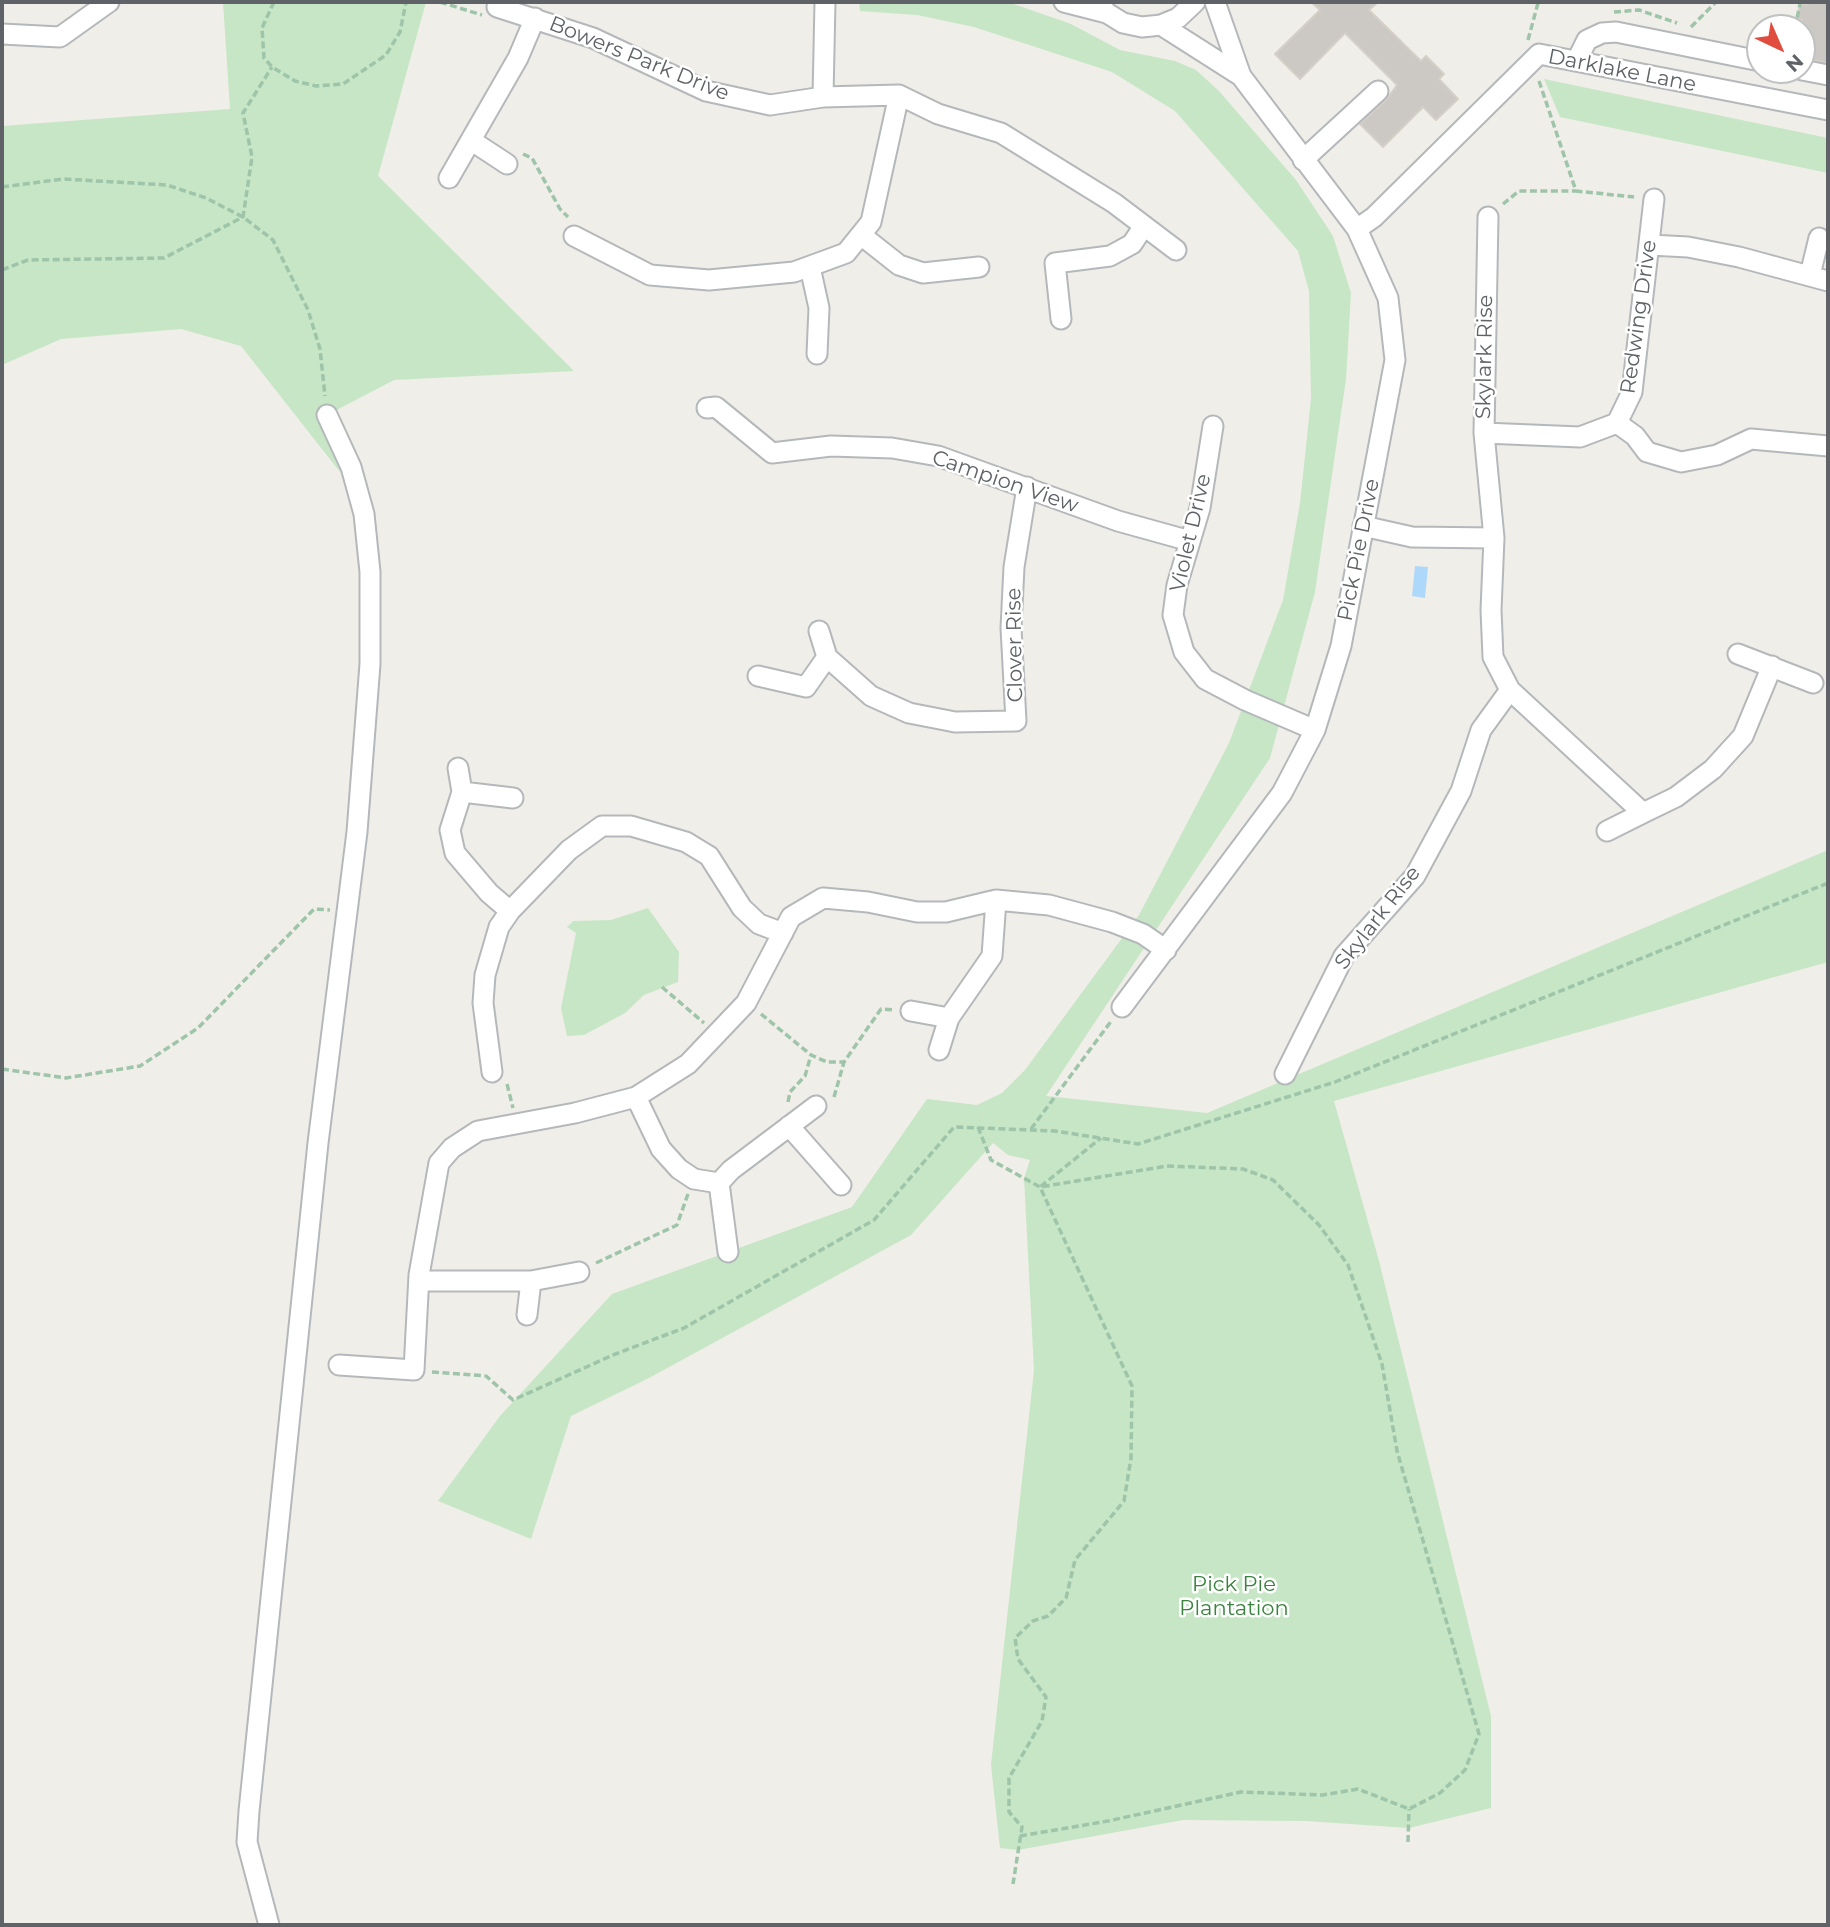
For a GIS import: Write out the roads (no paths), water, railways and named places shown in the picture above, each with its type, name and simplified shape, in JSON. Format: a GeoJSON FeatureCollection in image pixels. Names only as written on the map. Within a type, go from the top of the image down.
{"type":"FeatureCollection","features":[{"type":"Feature","properties":{"kind":"street"},"geometry":{"type":"LineString","coordinates":[[2,34],[60,37],[109,2]]}},
{"type":"Feature","properties":{"kind":"street"},"geometry":{"type":"LineString","coordinates":[[823,97],[825,2]]}},
{"type":"Feature","properties":{"kind":"street"},"geometry":{"type":"LineString","coordinates":[[1064,2],[1102,8],[1124,23],[1142,27],[1161,25],[1178,18],[1195,2]]}},
{"type":"Feature","properties":{"kind":"street","name":"Pick Pie Drive"},"geometry":{"type":"LineString","coordinates":[[1122,1007],[1282,793],[1315,730],[1341,646],[1395,360],[1388,298],[1357,229],[1241,76],[1215,2]]}},
{"type":"Feature","properties":{"kind":"street","name":"Bowers Park Drive"},"geometry":{"type":"LineString","coordinates":[[497,7],[593,38],[706,91],[770,104],[823,97],[899,95],[938,114],[1001,133],[1114,203],[1176,250]]}},
{"type":"Feature","properties":{"kind":"street"},"geometry":{"type":"LineString","coordinates":[[449,178],[518,58],[535,18]]}},
{"type":"Feature","properties":{"kind":"street","name":"Pick Pie Drive"},"geometry":{"type":"LineString","coordinates":[[1161,25],[1241,76]]}},
{"type":"Feature","properties":{"kind":"street"},"geometry":{"type":"LineString","coordinates":[[1577,60],[1587,40],[1602,33],[1616,32],[1746,58]]}},
{"type":"Feature","properties":{"kind":"street","name":"Darklake Lane"},"geometry":{"type":"LineString","coordinates":[[1357,229],[1374,217],[1539,54],[1828,110]]}},
{"type":"Feature","properties":{"kind":"street"},"geometry":{"type":"LineString","coordinates":[[1303,160],[1378,91]]}},
{"type":"Feature","properties":{"kind":"street"},"geometry":{"type":"LineString","coordinates":[[574,236],[650,275],[709,280],[794,272],[846,253],[871,222],[899,95]]}},
{"type":"Feature","properties":{"kind":"street"},"geometry":{"type":"LineString","coordinates":[[472,142],[508,164]]}},
{"type":"Feature","properties":{"kind":"street","name":"Redwing Drive"},"geometry":{"type":"LineString","coordinates":[[1484,433],[1580,437],[1617,423],[1632,392],[1654,199]]}},
{"type":"Feature","properties":{"kind":"street","name":"Skylark Rise"},"geometry":{"type":"LineString","coordinates":[[1488,216],[1484,433],[1494,538],[1490,610],[1493,656],[1510,690],[1643,813]]}},
{"type":"Feature","properties":{"kind":"street"},"geometry":{"type":"LineString","coordinates":[[1061,319],[1055,264],[1110,256],[1132,244],[1144,226]]}},
{"type":"Feature","properties":{"kind":"street"},"geometry":{"type":"LineString","coordinates":[[861,235],[899,265],[923,273],[979,267]]}},
{"type":"Feature","properties":{"kind":"street"},"geometry":{"type":"LineString","coordinates":[[1650,244],[1688,247],[1819,278],[1819,238]]}},
{"type":"Feature","properties":{"kind":"street"},"geometry":{"type":"LineString","coordinates":[[810,267],[819,308],[817,354]]}},
{"type":"Feature","properties":{"kind":"street","name":"Campion View"},"geometry":{"type":"LineString","coordinates":[[707,408],[716,407],[772,453],[831,446],[892,448],[938,457],[1118,521],[1190,541]]}},
{"type":"Feature","properties":{"kind":"street"},"geometry":{"type":"LineString","coordinates":[[270,1925],[247,1842],[249,1811],[318,1143],[366,727],[370,572],[365,514],[351,467],[327,415]]}},
{"type":"Feature","properties":{"kind":"street"},"geometry":{"type":"LineString","coordinates":[[1617,423],[1635,436],[1647,452],[1681,462],[1717,455],[1751,439],[1828,446]]}},
{"type":"Feature","properties":{"kind":"street","name":"Violet Drive"},"geometry":{"type":"LineString","coordinates":[[1213,426],[1200,508],[1177,585],[1173,615],[1184,652],[1205,679],[1245,700],[1315,730]]}},
{"type":"Feature","properties":{"kind":"street","name":"Clover Rise"},"geometry":{"type":"LineString","coordinates":[[827,657],[871,696],[909,713],[955,722],[1016,721],[1011,628],[1016,555],[1027,487]]}},
{"type":"Feature","properties":{"kind":"street"},"geometry":{"type":"LineString","coordinates":[[1363,526],[1412,537],[1494,538]]}},
{"type":"Feature","properties":{"kind":"street"},"geometry":{"type":"LineString","coordinates":[[758,676],[806,687],[827,657],[819,631]]}},
{"type":"Feature","properties":{"kind":"street"},"geometry":{"type":"LineString","coordinates":[[1738,654],[1813,683]]}},
{"type":"Feature","properties":{"kind":"street"},"geometry":{"type":"LineString","coordinates":[[1607,831],[1676,797],[1713,769],[1742,736],[1772,666]]}},
{"type":"Feature","properties":{"kind":"street","name":"Skylark Rise"},"geometry":{"type":"LineString","coordinates":[[1285,1074],[1344,956],[1415,876],[1461,791],[1482,730],[1510,690]]}},
{"type":"Feature","properties":{"kind":"street"},"geometry":{"type":"LineString","coordinates":[[458,768],[463,792],[450,830],[455,853],[489,893],[510,911]]}},
{"type":"Feature","properties":{"kind":"street"},"geometry":{"type":"LineString","coordinates":[[463,792],[513,798]]}},
{"type":"Feature","properties":{"kind":"street"},"geometry":{"type":"LineString","coordinates":[[492,1072],[483,1003],[485,975],[499,927],[510,911],[569,850],[602,826],[631,826],[686,842],[709,856],[742,908],[759,925],[783,933]]}},
{"type":"Feature","properties":{"kind":"street"},"geometry":{"type":"LineString","coordinates":[[339,1365],[414,1370],[420,1281],[439,1163],[452,1148],[478,1131],[575,1114],[636,1097],[688,1064],[746,1003],[791,917],[823,898],[871,892],[917,912],[946,912],[996,900],[1049,905],[1112,922],[1143,934],[1166,950]]}},
{"type":"Feature","properties":{"kind":"street"},"geometry":{"type":"LineString","coordinates":[[939,1050],[948,1018],[992,956],[996,900]]}},
{"type":"Feature","properties":{"kind":"street"},"geometry":{"type":"LineString","coordinates":[[911,1011],[948,1018]]}},
{"type":"Feature","properties":{"kind":"street"},"geometry":{"type":"LineString","coordinates":[[636,1097],[661,1149],[694,1179],[719,1183]]}},
{"type":"Feature","properties":{"kind":"street"},"geometry":{"type":"LineString","coordinates":[[719,1183],[731,1170],[816,1105]]}},
{"type":"Feature","properties":{"kind":"street"},"geometry":{"type":"LineString","coordinates":[[789,1126],[841,1185]]}},
{"type":"Feature","properties":{"kind":"street"},"geometry":{"type":"LineString","coordinates":[[719,1183],[728,1252]]}},
{"type":"Feature","properties":{"kind":"street"},"geometry":{"type":"LineString","coordinates":[[420,1281],[531,1281],[579,1272]]}},
{"type":"Feature","properties":{"kind":"street"},"geometry":{"type":"LineString","coordinates":[[527,1315],[531,1281]]}},
{"type":"Feature","properties":{"kind":"water"},"geometry":{"type":"Polygon","coordinates":[[[1415,566],[1428,567],[1425,598],[1412,596],[1415,566]]]}},
{"type":"Feature","properties":{"kind":"park label","name":"Pick Pie Plantation"},"geometry":{"type":"Point","coordinates":[1234,1597]}}]}
